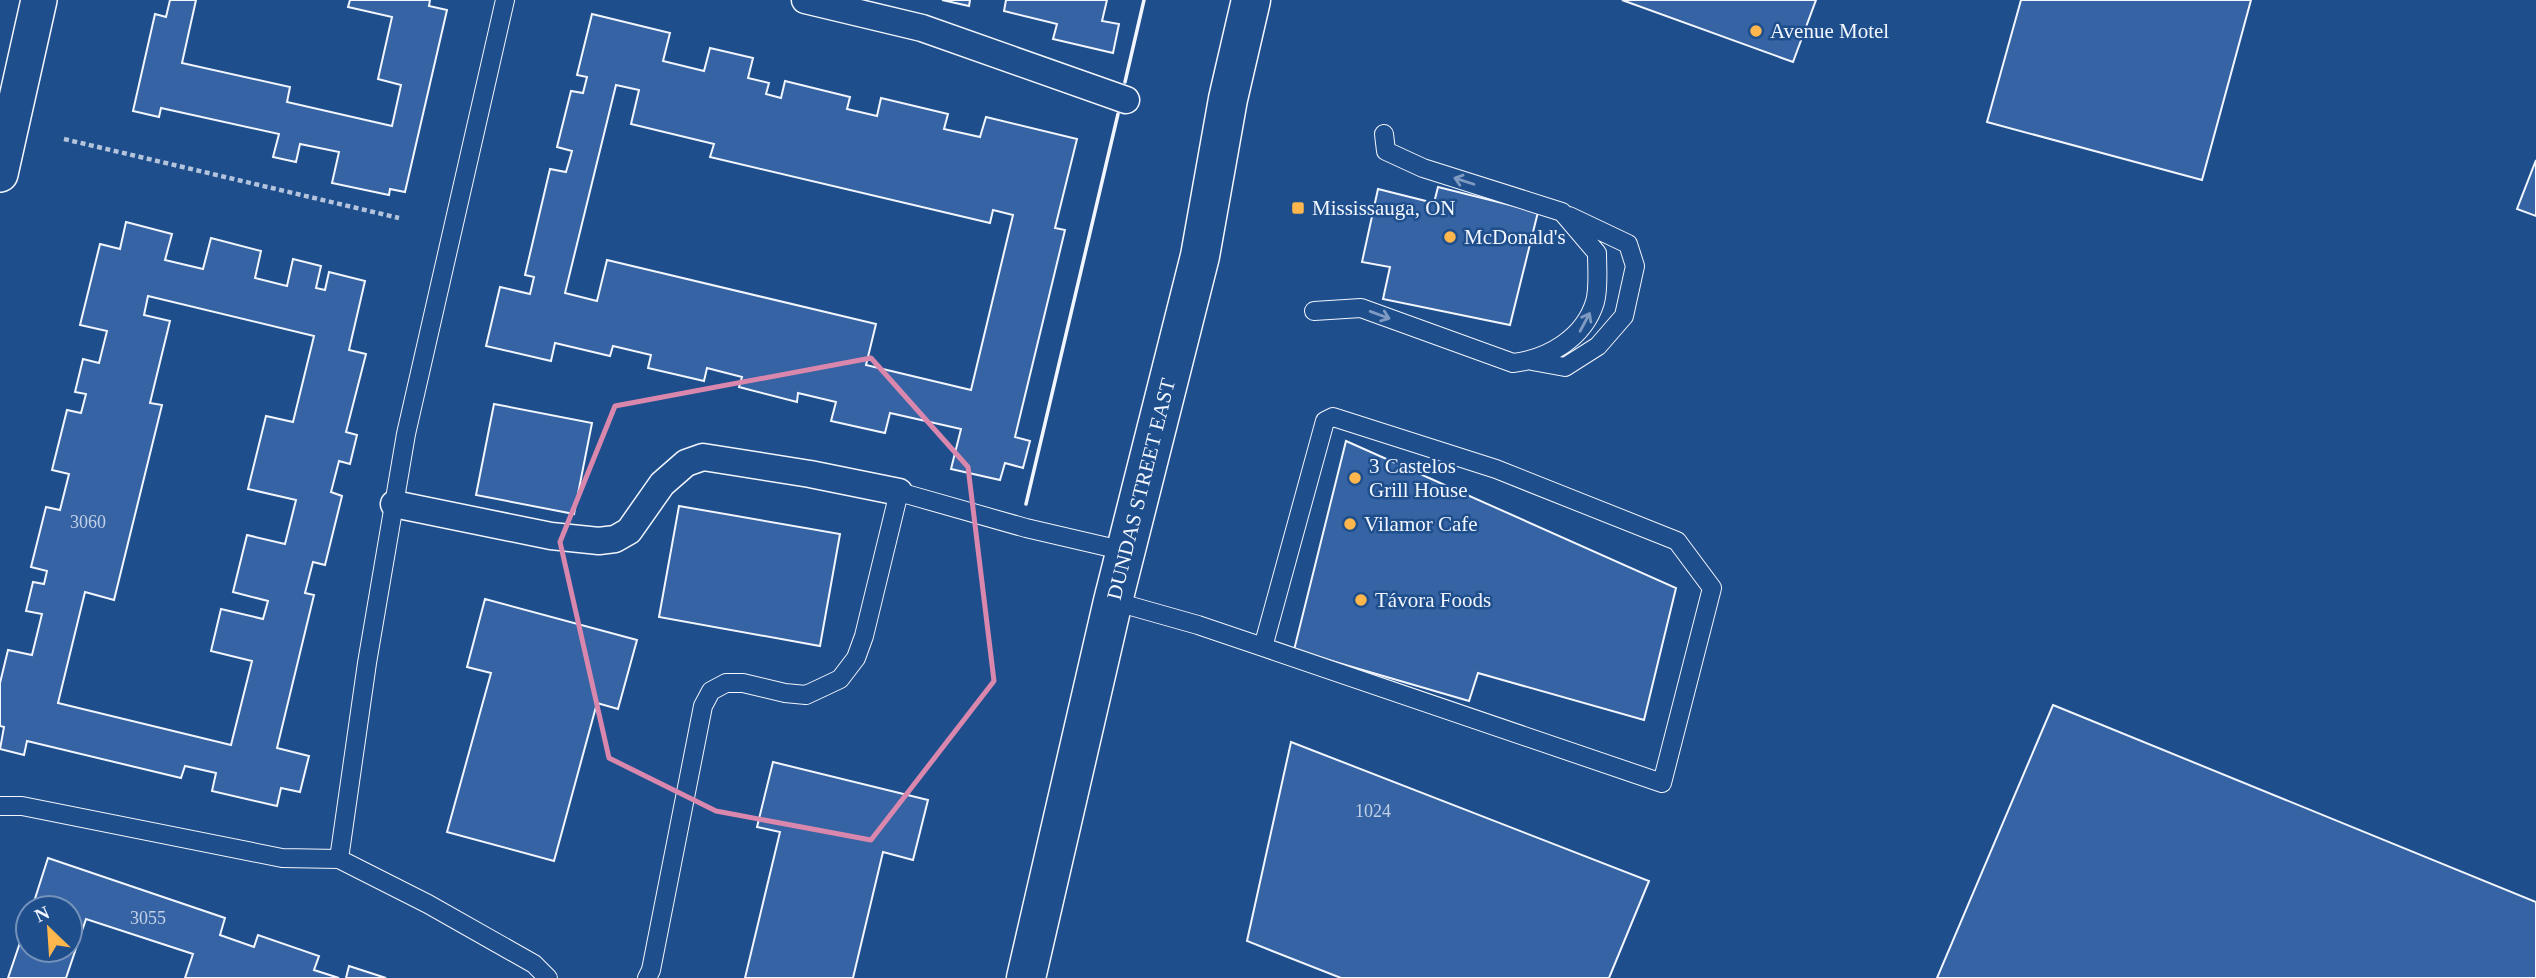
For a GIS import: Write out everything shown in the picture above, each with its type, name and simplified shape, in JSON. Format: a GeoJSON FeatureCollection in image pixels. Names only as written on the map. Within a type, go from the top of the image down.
{"type":"FeatureCollection","features":[{"type":"Feature","properties":{"kind":"main road","name":"DUNDAS STREET EAST"},"geometry":{"type":"LineString","coordinates":[[1026,978],[1125,551],[1200,256],[1228,99],[1251,0]]}},
{"type":"Feature","properties":{"kind":"street"},"geometry":{"type":"LineString","coordinates":[[0,174],[39,0]]}},
{"type":"Feature","properties":{"kind":"street"},"geometry":{"type":"LineString","coordinates":[[805,0],[922,28],[1126,100]]}},
{"type":"Feature","properties":{"kind":"street"},"geometry":{"type":"LineString","coordinates":[[394,504],[551,536],[599,541],[615,539],[629,531],[662,484],[686,463],[703,457],[899,492]]}},
{"type":"Feature","properties":{"kind":"lane"},"geometry":{"type":"LineString","coordinates":[[339,859],[367,663],[406,434],[505,0]]}},
{"type":"Feature","properties":{"kind":"lane"},"geometry":{"type":"LineString","coordinates":[[1314,311],[1361,308],[1513,363],[1532,361],[1565,367],[1598,346],[1624,316],[1635,266],[1628,244],[1562,212],[1423,168],[1386,150],[1384,134]]}},
{"type":"Feature","properties":{"kind":"lane"},"geometry":{"type":"LineString","coordinates":[[1532,361],[1560,347],[1579,333],[1595,302],[1597,253],[1562,212]]}},
{"type":"Feature","properties":{"kind":"lane"},"geometry":{"type":"LineString","coordinates":[[1113,601],[1198,625],[1662,783],[1712,588],[1676,541],[1496,469],[1333,417],[1325,421],[1263,647]]}},
{"type":"Feature","properties":{"kind":"lane"},"geometry":{"type":"LineString","coordinates":[[647,978],[651,970],[703,706],[711,691],[726,683],[743,683],[806,695],[840,679],[856,658],[864,636],[899,492],[1026,528],[1125,551]]}},
{"type":"Feature","properties":{"kind":"lane"},"geometry":{"type":"LineString","coordinates":[[0,806],[22,806],[282,858],[339,859],[428,904],[534,964],[548,978]]}},
{"type":"Feature","properties":{"kind":"path"},"geometry":{"type":"LineString","coordinates":[[64,139],[399,218]]}},
{"type":"Feature","properties":{"kind":"highlighted area"},"geometry":{"type":"Polygon","coordinates":[[[871,358],[968,467],[994,681],[871,840],[716,811],[609,758],[560,542],[615,406],[871,358]]]}},
{"type":"Feature","properties":{"kind":"building"},"geometry":{"type":"Polygon","coordinates":[[[170,0],[196,0],[182,63],[290,87],[287,102],[392,126],[401,85],[378,79],[392,17],[348,7],[350,0],[430,0],[429,6],[447,10],[405,192],[390,189],[389,195],[332,183],[339,152],[300,144],[296,162],[273,157],[279,134],[161,108],[159,117],[133,111],[155,14],[166,17],[170,0]]]}},
{"type":"Feature","properties":{"kind":"building"},"geometry":{"type":"Polygon","coordinates":[[[942,0],[970,0],[969,6],[942,0]]]}},
{"type":"Feature","properties":{"kind":"building"},"geometry":{"type":"Polygon","coordinates":[[[1006,0],[1107,0],[1102,21],[1119,24],[1113,53],[1053,39],[1057,24],[1004,11],[1006,0]]]}},
{"type":"Feature","properties":{"kind":"building","name":"Avenue Motel"},"geometry":{"type":"Polygon","coordinates":[[[1622,0],[1816,0],[1793,62],[1622,0]]]}},
{"type":"Feature","properties":{"kind":"building"},"geometry":{"type":"Polygon","coordinates":[[[2021,0],[2251,0],[2202,180],[1987,122],[2021,0]]]}},
{"type":"Feature","properties":{"kind":"building"},"geometry":{"type":"Polygon","coordinates":[[[592,14],[670,33],[663,61],[704,71],[710,48],[753,58],[748,78],[769,83],[766,94],[781,98],[785,81],[850,97],[847,109],[877,116],[881,98],[948,114],[944,129],[980,137],[986,117],[1077,139],[1055,228],[1065,230],[1015,437],[1030,441],[1023,468],[1005,463],[1000,480],[951,469],[961,429],[890,413],[885,433],[831,421],[836,402],[798,393],[797,402],[739,387],[742,377],[707,368],[704,381],[648,368],[651,355],[613,346],[610,356],[555,343],[551,361],[486,346],[500,287],[530,294],[534,277],[525,275],[550,169],[566,172],[572,151],[557,147],[571,91],[583,93],[587,77],[577,75],[592,14]],[[616,85],[565,293],[597,301],[607,260],[876,324],[866,365],[971,390],[1013,215],[993,210],[990,223],[710,157],[714,144],[631,124],[639,90],[616,85]]]}},
{"type":"Feature","properties":{"kind":"building"},"geometry":{"type":"Polygon","coordinates":[[[2536,160],[2536,216],[2517,209],[2536,160]]]}},
{"type":"Feature","properties":{"kind":"building","name":"McDonald's"},"geometry":{"type":"Polygon","coordinates":[[[1438,187],[1538,212],[1510,325],[1383,299],[1390,267],[1362,262],[1378,189],[1434,203],[1438,187]]]}},
{"type":"Feature","properties":{"kind":"building"},"geometry":{"type":"Polygon","coordinates":[[[126,222],[172,234],[165,260],[203,269],[211,238],[261,251],[255,278],[287,286],[293,259],[321,266],[316,288],[325,290],[329,272],[365,281],[349,350],[366,354],[346,432],[357,435],[350,464],[339,461],[331,492],[342,496],[325,565],[313,562],[305,593],[314,595],[277,748],[309,756],[300,792],[281,788],[277,806],[212,791],[216,773],[185,766],[181,778],[27,741],[24,755],[0,749],[4,727],[0,726],[0,683],[8,650],[32,655],[42,614],[26,611],[33,582],[44,584],[47,571],[31,567],[46,507],[60,510],[69,474],[52,470],[67,410],[81,413],[86,394],[75,392],[83,359],[99,363],[107,331],[80,325],[100,244],[120,249],[126,222]],[[148,296],[144,315],[170,321],[150,403],[162,405],[114,600],[85,592],[58,703],[231,745],[252,661],[211,651],[221,609],[263,619],[268,601],[233,592],[247,535],[285,544],[296,500],[248,489],[266,416],[293,422],[314,336],[148,296]]]}},
{"type":"Feature","properties":{"kind":"building"},"geometry":{"type":"Polygon","coordinates":[[[494,404],[592,423],[574,514],[476,495],[494,404]]]}},
{"type":"Feature","properties":{"kind":"building"},"geometry":{"type":"Polygon","coordinates":[[[1346,441],[1676,588],[1644,720],[1478,673],[1469,701],[1294,650],[1346,441]]]}},
{"type":"Feature","properties":{"kind":"building"},"geometry":{"type":"Polygon","coordinates":[[[679,506],[840,534],[820,646],[659,617],[679,506]]]}},
{"type":"Feature","properties":{"kind":"building"},"geometry":{"type":"Polygon","coordinates":[[[485,599],[637,640],[618,709],[597,703],[554,861],[447,832],[491,673],[467,667],[485,599]]]}},
{"type":"Feature","properties":{"kind":"building"},"geometry":{"type":"Polygon","coordinates":[[[2053,705],[2536,902],[2536,978],[1937,978],[2053,705]]]}},
{"type":"Feature","properties":{"kind":"building"},"geometry":{"type":"Polygon","coordinates":[[[1291,742],[1649,881],[1609,978],[1341,978],[1247,941],[1291,742]]]}},
{"type":"Feature","properties":{"kind":"building"},"geometry":{"type":"Polygon","coordinates":[[[773,762],[928,800],[913,860],[883,852],[853,978],[745,978],[780,832],[757,827],[773,762]]]}},
{"type":"Feature","properties":{"kind":"building"},"geometry":{"type":"Polygon","coordinates":[[[48,858],[225,918],[220,935],[254,947],[258,935],[319,956],[314,970],[339,978],[185,978],[193,954],[86,919],[84,925],[84,894],[36,894],[48,858]]]}},
{"type":"Feature","properties":{"kind":"building"},"geometry":{"type":"Polygon","coordinates":[[[14,960],[14,964],[71,964],[66,978],[8,978],[14,960]]]}},
{"type":"Feature","properties":{"kind":"building"},"geometry":{"type":"Polygon","coordinates":[[[349,966],[386,978],[346,978],[349,966]]]}},
{"type":"Feature","properties":{"kind":"wall"},"geometry":{"type":"LineString","coordinates":[[1125,82],[1144,0]]}},
{"type":"Feature","properties":{"kind":"wall"},"geometry":{"type":"LineString","coordinates":[[1026,504],[1118,114]]}},
{"type":"Feature","properties":{"kind":"place","name":"Avenue Motel"},"geometry":{"type":"Point","coordinates":[1756,31]}},
{"type":"Feature","properties":{"kind":"place","name":"Mississauga, ON"},"geometry":{"type":"Point","coordinates":[1298,208]}},
{"type":"Feature","properties":{"kind":"place","name":"McDonald's"},"geometry":{"type":"Point","coordinates":[1450,237]}},
{"type":"Feature","properties":{"kind":"place","name":"3 Castelos Grill House"},"geometry":{"type":"Point","coordinates":[1355,478]}},
{"type":"Feature","properties":{"kind":"place","name":"Vilamor Cafe"},"geometry":{"type":"Point","coordinates":[1350,524]}},
{"type":"Feature","properties":{"kind":"place","name":"Távora Foods"},"geometry":{"type":"Point","coordinates":[1361,600]}}]}
